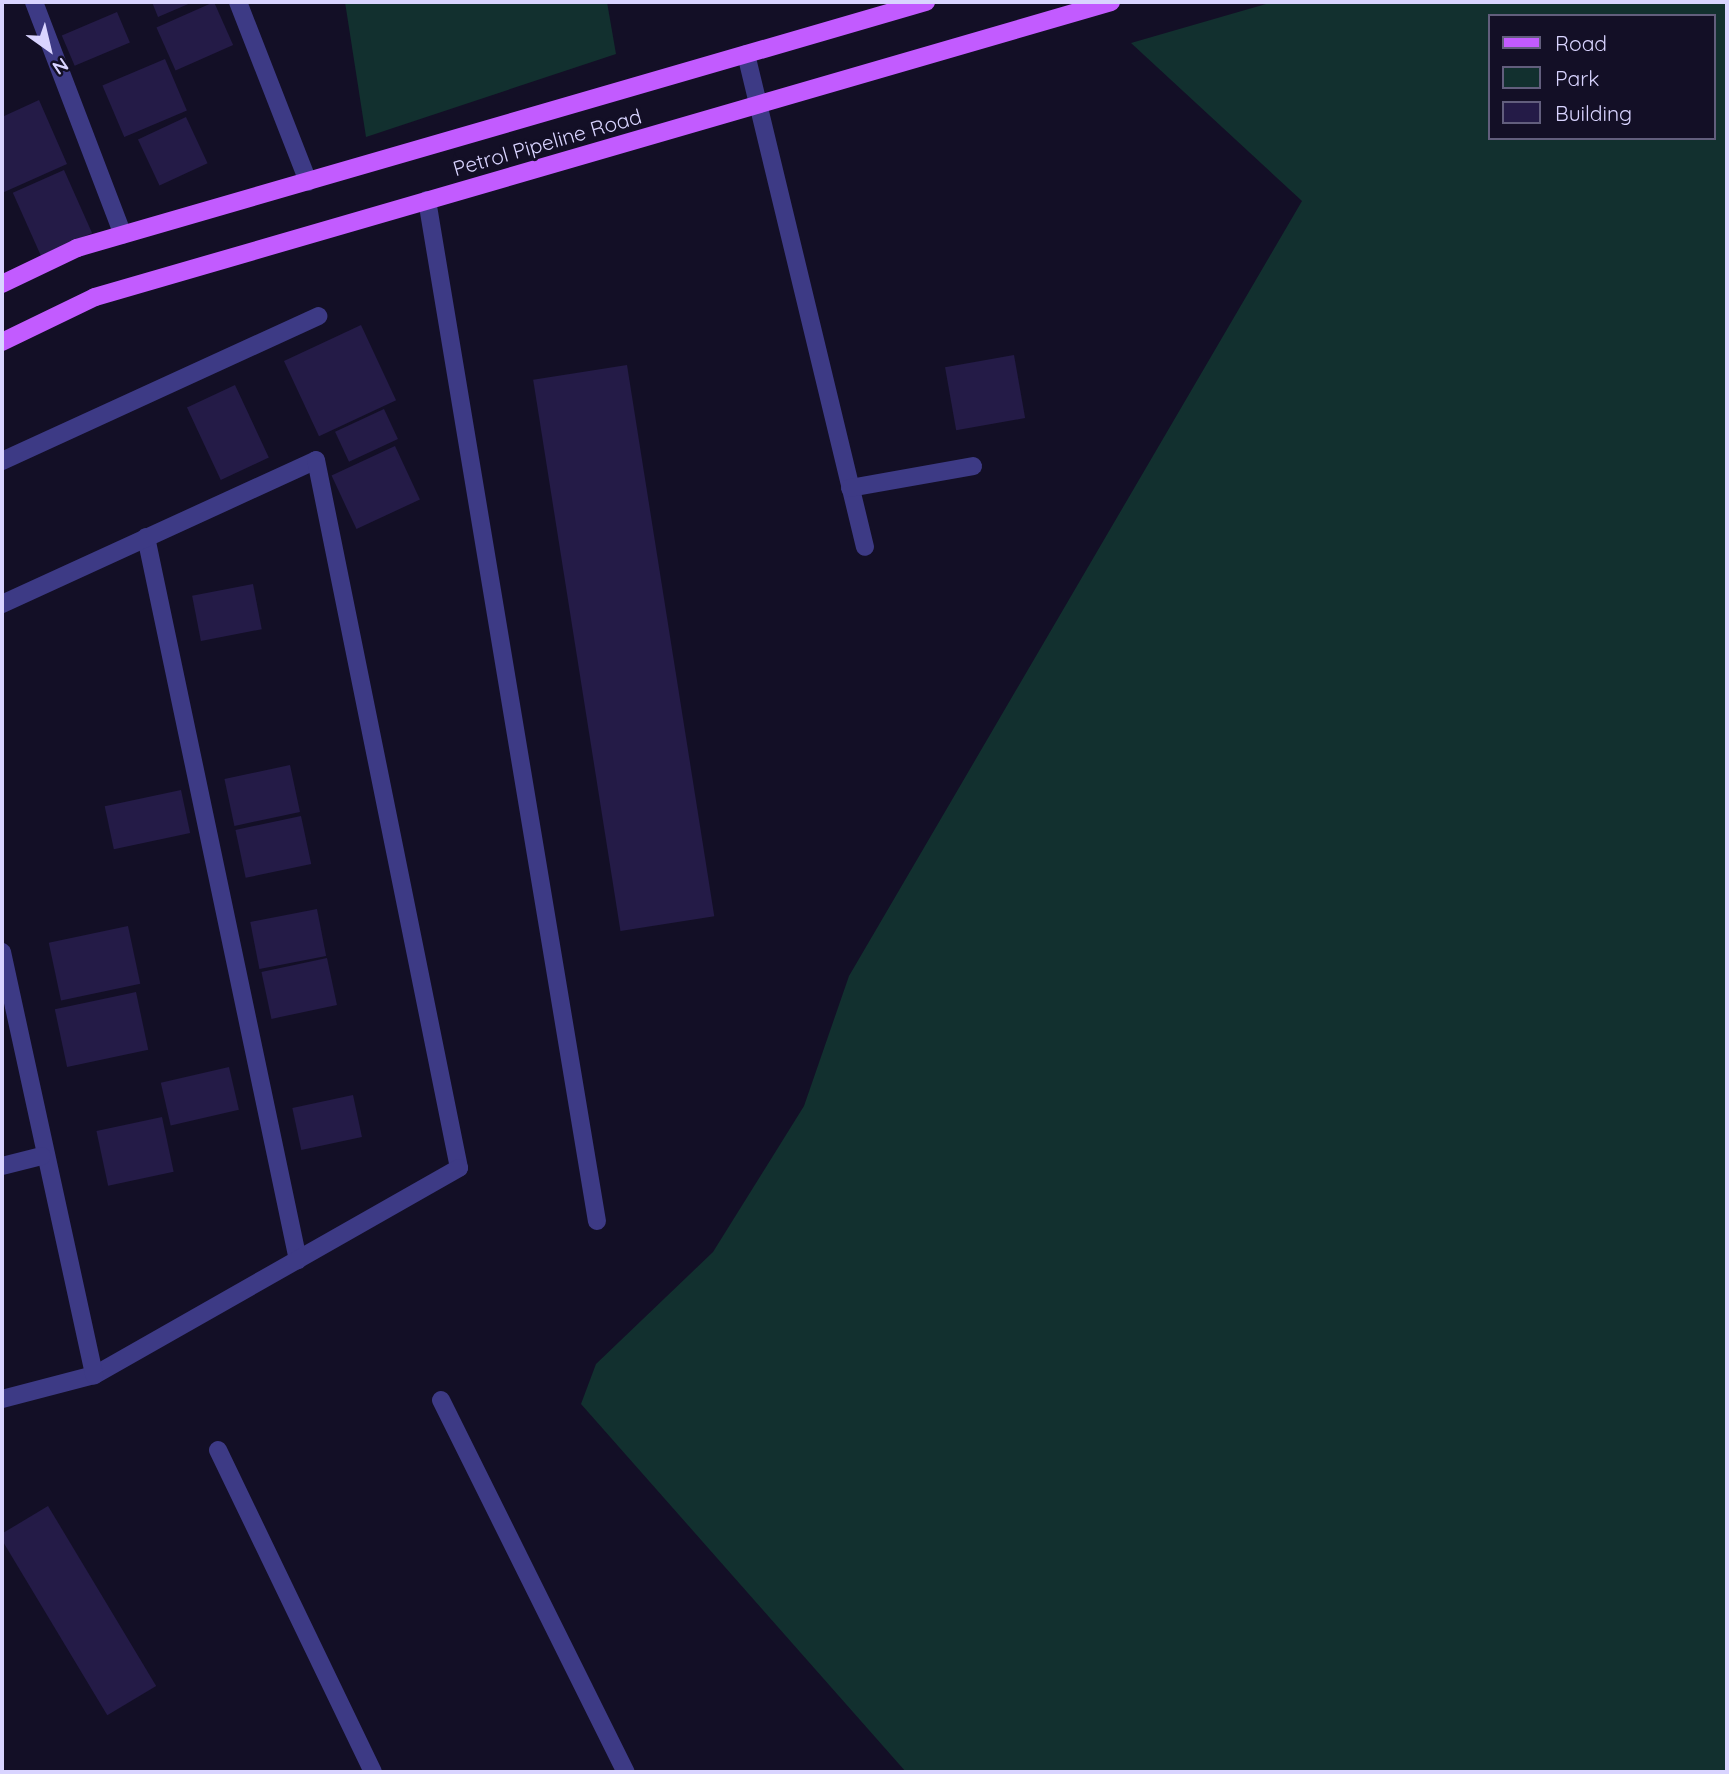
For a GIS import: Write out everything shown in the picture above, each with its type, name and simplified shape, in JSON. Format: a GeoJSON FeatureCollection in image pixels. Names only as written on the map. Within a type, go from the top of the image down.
{"type":"FeatureCollection","features":[{"type":"Feature","properties":{"kind":"main road","name":"Petrol Pipeline Road"},"geometry":{"type":"LineString","coordinates":[[2,284],[77,248],[926,2]]}},
{"type":"Feature","properties":{"kind":"main road","name":"Petrol Pipeline Road"},"geometry":{"type":"LineString","coordinates":[[2,342],[95,297],[1111,2]]}},
{"type":"Feature","properties":{"kind":"street"},"geometry":{"type":"LineString","coordinates":[[34,2],[123,235]]}},
{"type":"Feature","properties":{"kind":"street"},"geometry":{"type":"LineString","coordinates":[[238,2],[308,181]]}},
{"type":"Feature","properties":{"kind":"street"},"geometry":{"type":"LineString","coordinates":[[746,54],[864,547]]}},
{"type":"Feature","properties":{"kind":"street"},"geometry":{"type":"LineString","coordinates":[[427,200],[597,1221]]}},
{"type":"Feature","properties":{"kind":"street"},"geometry":{"type":"LineString","coordinates":[[2,461],[318,316]]}},
{"type":"Feature","properties":{"kind":"street"},"geometry":{"type":"LineString","coordinates":[[2,604],[316,460],[459,1168],[94,1375],[2,1399]]}},
{"type":"Feature","properties":{"kind":"street"},"geometry":{"type":"LineString","coordinates":[[850,488],[973,466]]}},
{"type":"Feature","properties":{"kind":"street"},"geometry":{"type":"LineString","coordinates":[[146,537],[298,1260]]}},
{"type":"Feature","properties":{"kind":"street"},"geometry":{"type":"LineString","coordinates":[[2,952],[42,1156],[94,1375]]}},
{"type":"Feature","properties":{"kind":"street"},"geometry":{"type":"LineString","coordinates":[[2,1166],[42,1156]]}},
{"type":"Feature","properties":{"kind":"street"},"geometry":{"type":"LineString","coordinates":[[442,1400],[626,1772]]}},
{"type":"Feature","properties":{"kind":"street"},"geometry":{"type":"LineString","coordinates":[[218,1450],[373,1772]]}},
{"type":"Feature","properties":{"kind":"green space"},"geometry":{"type":"Polygon","coordinates":[[[345,2],[607,2],[616,54],[366,137],[345,2]]]}},
{"type":"Feature","properties":{"kind":"green space"},"geometry":{"type":"Polygon","coordinates":[[[1273,2],[1727,2],[1727,1772],[906,1772],[581,1404],[596,1364],[713,1252],[804,1106],[849,976],[1302,201],[1131,43],[1273,2]]]}},
{"type":"Feature","properties":{"kind":"building"},"geometry":{"type":"Polygon","coordinates":[[[152,2],[193,2],[158,17],[152,2]]]}},
{"type":"Feature","properties":{"kind":"building"},"geometry":{"type":"Polygon","coordinates":[[[214,2],[233,45],[176,71],[156,28],[214,2]]]}},
{"type":"Feature","properties":{"kind":"building"},"geometry":{"type":"Polygon","coordinates":[[[117,12],[130,42],[75,66],[62,35],[117,12]]]}},
{"type":"Feature","properties":{"kind":"building"},"geometry":{"type":"Polygon","coordinates":[[[165,59],[187,111],[124,137],[102,86],[165,59]]]}},
{"type":"Feature","properties":{"kind":"building"},"geometry":{"type":"Polygon","coordinates":[[[39,100],[67,164],[2,193],[2,117],[39,100]]]}},
{"type":"Feature","properties":{"kind":"building"},"geometry":{"type":"Polygon","coordinates":[[[186,117],[208,163],[160,186],[138,139],[186,117]]]}},
{"type":"Feature","properties":{"kind":"building"},"geometry":{"type":"Polygon","coordinates":[[[64,170],[92,233],[41,256],[13,193],[64,170]]]}},
{"type":"Feature","properties":{"kind":"building"},"geometry":{"type":"Polygon","coordinates":[[[361,325],[396,400],[319,436],[284,361],[361,325]]]}},
{"type":"Feature","properties":{"kind":"building"},"geometry":{"type":"Polygon","coordinates":[[[1014,355],[1025,418],[956,430],[945,367],[1014,355]]]}},
{"type":"Feature","properties":{"kind":"building"},"geometry":{"type":"Polygon","coordinates":[[[627,365],[714,916],[620,931],[533,380],[627,365]]]}},
{"type":"Feature","properties":{"kind":"building"},"geometry":{"type":"Polygon","coordinates":[[[235,385],[269,458],[221,480],[187,407],[235,385]]]}},
{"type":"Feature","properties":{"kind":"building"},"geometry":{"type":"Polygon","coordinates":[[[384,409],[398,439],[349,462],[335,432],[384,409]]]}},
{"type":"Feature","properties":{"kind":"building"},"geometry":{"type":"Polygon","coordinates":[[[395,446],[420,499],[356,529],[332,476],[395,446]]]}},
{"type":"Feature","properties":{"kind":"building"},"geometry":{"type":"Polygon","coordinates":[[[253,584],[262,629],[201,641],[192,596],[253,584]]]}},
{"type":"Feature","properties":{"kind":"building"},"geometry":{"type":"Polygon","coordinates":[[[290,765],[300,812],[234,826],[224,779],[290,765]]]}},
{"type":"Feature","properties":{"kind":"building"},"geometry":{"type":"Polygon","coordinates":[[[181,790],[190,833],[114,849],[105,806],[181,790]]]}},
{"type":"Feature","properties":{"kind":"building"},"geometry":{"type":"Polygon","coordinates":[[[301,816],[311,864],[246,878],[235,830],[301,816]]]}},
{"type":"Feature","properties":{"kind":"building"},"geometry":{"type":"Polygon","coordinates":[[[317,909],[326,956],[259,969],[250,922],[317,909]]]}},
{"type":"Feature","properties":{"kind":"building"},"geometry":{"type":"Polygon","coordinates":[[[128,926],[140,984],[61,1001],[49,943],[128,926]]]}},
{"type":"Feature","properties":{"kind":"building"},"geometry":{"type":"Polygon","coordinates":[[[327,958],[337,1005],[271,1019],[261,972],[327,958]]]}},
{"type":"Feature","properties":{"kind":"building"},"geometry":{"type":"Polygon","coordinates":[[[136,992],[148,1050],[67,1067],[55,1009],[136,992]]]}},
{"type":"Feature","properties":{"kind":"building"},"geometry":{"type":"Polygon","coordinates":[[[229,1067],[239,1110],[171,1126],[161,1083],[229,1067]]]}},
{"type":"Feature","properties":{"kind":"building"},"geometry":{"type":"Polygon","coordinates":[[[353,1095],[362,1137],[301,1150],[292,1108],[353,1095]]]}},
{"type":"Feature","properties":{"kind":"building"},"geometry":{"type":"Polygon","coordinates":[[[162,1117],[174,1172],[108,1186],[96,1131],[162,1117]]]}},
{"type":"Feature","properties":{"kind":"building"},"geometry":{"type":"Polygon","coordinates":[[[48,1506],[156,1686],[107,1715],[2,1540],[2,1534],[48,1506]]]}}]}
